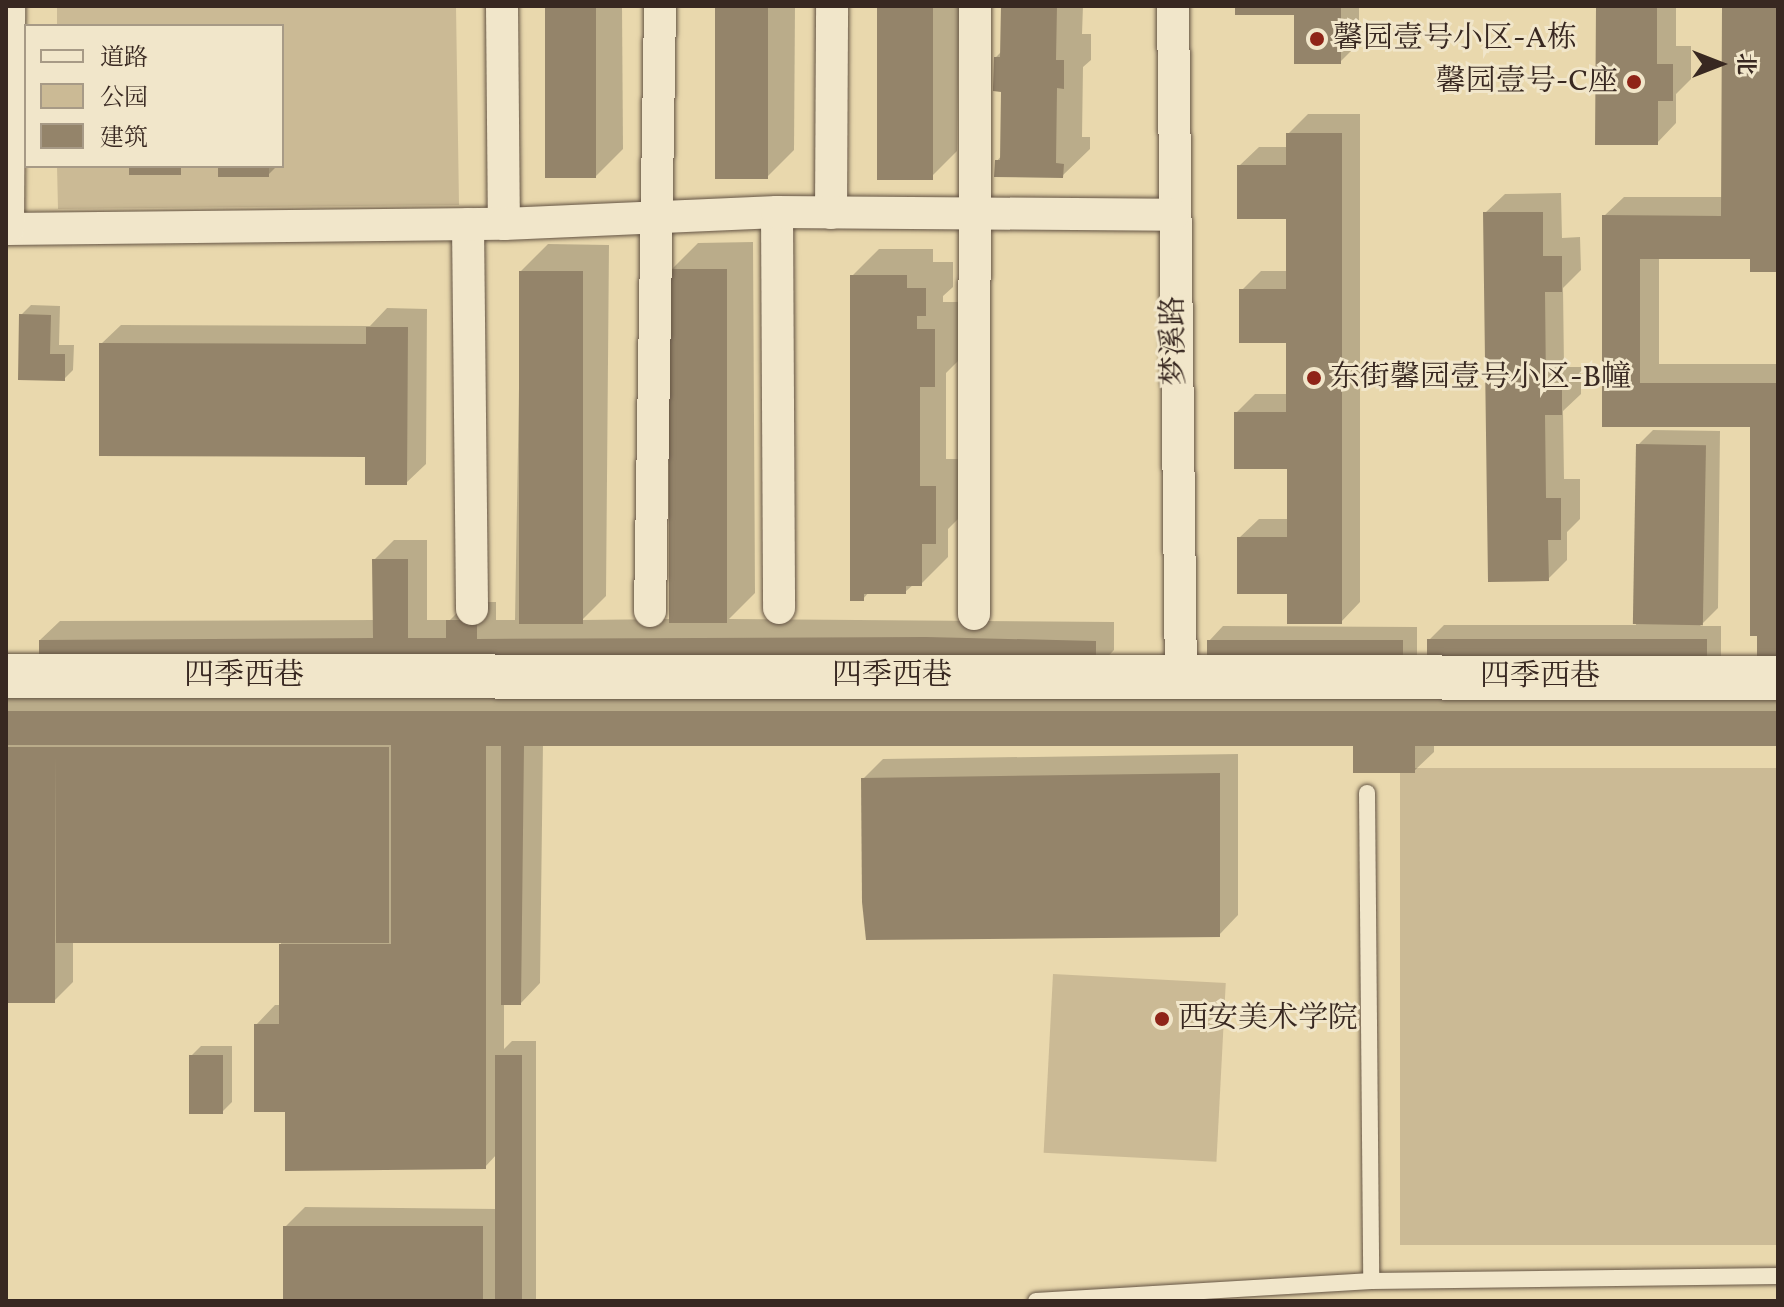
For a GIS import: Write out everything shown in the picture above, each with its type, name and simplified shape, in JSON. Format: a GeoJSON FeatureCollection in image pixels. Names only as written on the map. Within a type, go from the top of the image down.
{"type":"FeatureCollection","features":[{"type":"Feature","properties":{"kind":"street"},"geometry":{"type":"LineString","coordinates":[[9,6],[7,229],[504,224],[657,220],[777,212],[1173,215]]}},
{"type":"Feature","properties":{"kind":"street"},"geometry":{"type":"LineString","coordinates":[[502,6],[504,224]]}},
{"type":"Feature","properties":{"kind":"street"},"geometry":{"type":"LineString","coordinates":[[650,611],[660,6]]}},
{"type":"Feature","properties":{"kind":"street"},"geometry":{"type":"LineString","coordinates":[[831,213],[832,6]]}},
{"type":"Feature","properties":{"kind":"street"},"geometry":{"type":"LineString","coordinates":[[974,614],[975,6]]}},
{"type":"Feature","properties":{"kind":"street","name":"梦溪路"},"geometry":{"type":"LineString","coordinates":[[1173,6],[1173,215],[1181,676]]}},
{"type":"Feature","properties":{"kind":"street"},"geometry":{"type":"LineString","coordinates":[[777,212],[779,608]]}},
{"type":"Feature","properties":{"kind":"street"},"geometry":{"type":"LineString","coordinates":[[468,224],[472,609]]}},
{"type":"Feature","properties":{"kind":"street","name":"四季西巷"},"geometry":{"type":"LineString","coordinates":[[6,676],[1778,678]]}},
{"type":"Feature","properties":{"kind":"lane"},"geometry":{"type":"LineString","coordinates":[[1367,793],[1371,1281]]}},
{"type":"Feature","properties":{"kind":"lane"},"geometry":{"type":"LineString","coordinates":[[1036,1301],[1371,1281],[1778,1276]]}},
{"type":"Feature","properties":{"kind":"green space"},"geometry":{"type":"Polygon","coordinates":[[[57,6],[456,6],[459,205],[58,209],[57,168],[284,168],[284,24],[57,24],[57,6]]]}},
{"type":"Feature","properties":{"kind":"green space"},"geometry":{"type":"Polygon","coordinates":[[[1400,768],[1778,768],[1778,1245],[1400,1245],[1400,768]]]}},
{"type":"Feature","properties":{"kind":"green space"},"geometry":{"type":"Polygon","coordinates":[[[1053,974],[1226,983],[1216,1162],[1044,1153],[1053,974]]]}},
{"type":"Feature","properties":{"kind":"building"},"geometry":{"type":"Polygon","coordinates":[[[545,6],[596,6],[596,178],[545,178],[545,6]]]}},
{"type":"Feature","properties":{"kind":"building"},"geometry":{"type":"Polygon","coordinates":[[[715,6],[768,6],[768,179],[715,179],[715,6]]]}},
{"type":"Feature","properties":{"kind":"building"},"geometry":{"type":"Polygon","coordinates":[[[877,6],[933,6],[933,180],[877,180],[877,6]]]}},
{"type":"Feature","properties":{"kind":"building"},"geometry":{"type":"Polygon","coordinates":[[[1001,6],[1057,6],[1056,60],[1064,60],[1064,89],[1057,88],[1056,163],[1064,164],[1063,178],[994,177],[995,160],[1000,160],[1001,92],[993,91],[993,87],[994,57],[1000,57],[1001,6]]]}},
{"type":"Feature","properties":{"kind":"building","name":"馨园壹号小区-A栋"},"geometry":{"type":"Polygon","coordinates":[[[1235,6],[1341,6],[1341,64],[1294,64],[1294,15],[1235,15],[1235,6]]]}},
{"type":"Feature","properties":{"kind":"building","name":"馨园壹号-C座"},"geometry":{"type":"Polygon","coordinates":[[[1596,6],[1657,6],[1657,64],[1673,64],[1673,101],[1658,101],[1658,145],[1595,145],[1596,6]]]}},
{"type":"Feature","properties":{"kind":"building"},"geometry":{"type":"Polygon","coordinates":[[[1722,6],[1778,6],[1778,272],[1750,272],[1750,259],[1640,259],[1640,383],[1778,383],[1778,671],[1757,671],[1757,636],[1750,636],[1750,427],[1602,427],[1602,215],[1721,216],[1722,6]]]}},
{"type":"Feature","properties":{"kind":"building","name":"东街馨园壹号小区-B幢"},"geometry":{"type":"Polygon","coordinates":[[[1286,133],[1342,133],[1342,624],[1287,624],[1287,594],[1237,594],[1237,537],[1287,537],[1287,469],[1234,469],[1234,412],[1286,412],[1286,343],[1239,343],[1239,289],[1286,289],[1286,219],[1237,219],[1237,165],[1286,165],[1286,133]]]}},
{"type":"Feature","properties":{"kind":"building"},"geometry":{"type":"Polygon","coordinates":[[[129,168],[181,168],[181,175],[129,175],[129,168]]]}},
{"type":"Feature","properties":{"kind":"building"},"geometry":{"type":"Polygon","coordinates":[[[218,168],[269,168],[269,177],[218,177],[218,168]]]}},
{"type":"Feature","properties":{"kind":"building"},"geometry":{"type":"Polygon","coordinates":[[[1483,212],[1543,212],[1543,256],[1562,256],[1562,292],[1545,292],[1546,386],[1562,386],[1562,415],[1545,415],[1546,498],[1561,498],[1561,540],[1548,540],[1549,581],[1488,582],[1483,212]]]}},
{"type":"Feature","properties":{"kind":"building"},"geometry":{"type":"Polygon","coordinates":[[[669,269],[727,269],[727,623],[669,623],[669,269]]]}},
{"type":"Feature","properties":{"kind":"building"},"geometry":{"type":"Polygon","coordinates":[[[519,271],[583,271],[583,624],[519,624],[519,271]]]}},
{"type":"Feature","properties":{"kind":"building"},"geometry":{"type":"Polygon","coordinates":[[[850,275],[907,275],[907,288],[926,288],[926,316],[917,316],[917,329],[935,329],[935,387],[920,387],[920,486],[936,486],[936,544],[922,544],[922,586],[906,586],[906,594],[864,594],[864,601],[850,601],[850,275]]]}},
{"type":"Feature","properties":{"kind":"building"},"geometry":{"type":"Polygon","coordinates":[[[19,314],[51,315],[50,354],[65,354],[65,381],[18,380],[19,314]]]}},
{"type":"Feature","properties":{"kind":"building"},"geometry":{"type":"Polygon","coordinates":[[[366,327],[408,327],[407,485],[365,485],[365,457],[99,456],[99,343],[366,344],[366,327]]]}},
{"type":"Feature","properties":{"kind":"building"},"geometry":{"type":"Polygon","coordinates":[[[1636,444],[1706,445],[1703,625],[1633,624],[1636,444]]]}},
{"type":"Feature","properties":{"kind":"building"},"geometry":{"type":"Polygon","coordinates":[[[372,559],[408,559],[408,638],[446,638],[446,620],[477,620],[477,639],[926,637],[1096,641],[1096,672],[39,673],[39,640],[373,638],[372,559]]]}},
{"type":"Feature","properties":{"kind":"building"},"geometry":{"type":"Polygon","coordinates":[[[1427,639],[1707,639],[1707,673],[1427,673],[1427,639]]]}},
{"type":"Feature","properties":{"kind":"building"},"geometry":{"type":"Polygon","coordinates":[[[1207,640],[1403,640],[1403,673],[1207,673],[1207,640]]]}},
{"type":"Feature","properties":{"kind":"building"},"geometry":{"type":"Polygon","coordinates":[[[6,711],[1778,711],[1778,746],[1415,746],[1415,773],[1353,773],[1353,746],[524,746],[521,1005],[501,1005],[501,746],[486,746],[486,1169],[285,1171],[285,1112],[254,1112],[254,1024],[279,1024],[279,944],[391,944],[391,745],[6,745],[6,711]]]}},
{"type":"Feature","properties":{"kind":"building"},"geometry":{"type":"Polygon","coordinates":[[[6,747],[389,747],[389,943],[56,943],[55,753],[55,1003],[6,1003],[6,747]]]}},
{"type":"Feature","properties":{"kind":"building"},"geometry":{"type":"Polygon","coordinates":[[[1220,773],[1220,937],[866,940],[862,902],[861,778],[1220,773]]]}},
{"type":"Feature","properties":{"kind":"building"},"geometry":{"type":"Polygon","coordinates":[[[189,1055],[223,1055],[223,1114],[189,1114],[189,1055]]]}},
{"type":"Feature","properties":{"kind":"building"},"geometry":{"type":"Polygon","coordinates":[[[495,1055],[522,1055],[522,1301],[495,1301],[495,1055]]]}},
{"type":"Feature","properties":{"kind":"building"},"geometry":{"type":"Polygon","coordinates":[[[283,1226],[483,1226],[483,1301],[283,1301],[283,1226]]]}},
{"type":"Feature","properties":{"kind":"place","name":"馨园壹号小区-A栋"},"geometry":{"type":"Point","coordinates":[1317,39]}},
{"type":"Feature","properties":{"kind":"place","name":"馨园壹号-C座"},"geometry":{"type":"Point","coordinates":[1634,82]}},
{"type":"Feature","properties":{"kind":"place","name":"东街馨园壹号小区-B幢"},"geometry":{"type":"Point","coordinates":[1314,378]}},
{"type":"Feature","properties":{"kind":"place","name":"西安美术学院"},"geometry":{"type":"Point","coordinates":[1162,1019]}}]}
